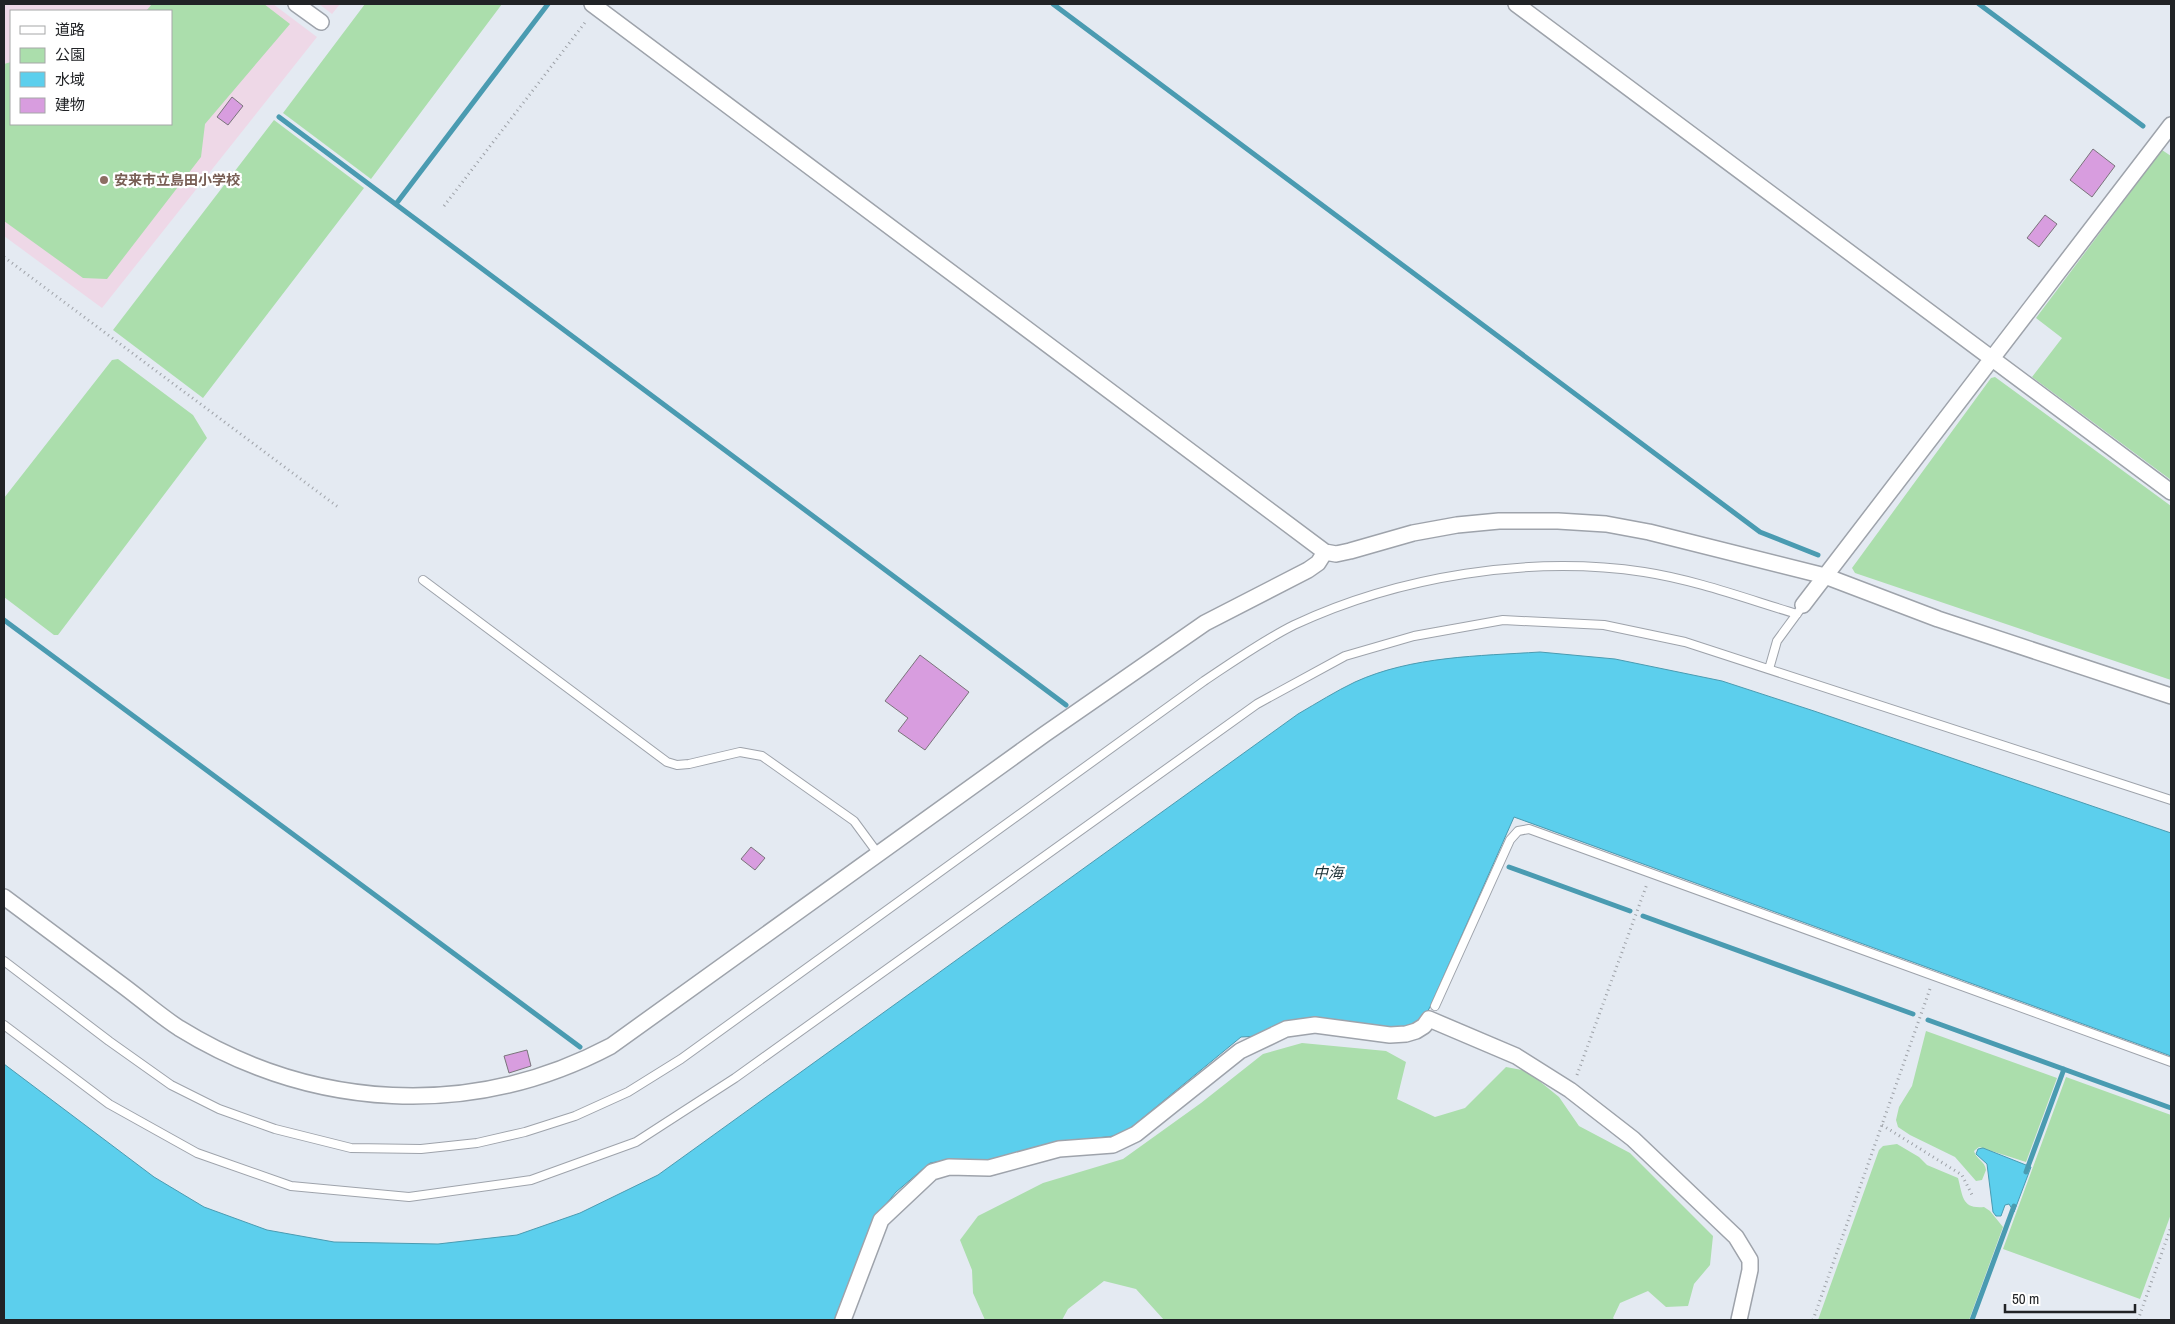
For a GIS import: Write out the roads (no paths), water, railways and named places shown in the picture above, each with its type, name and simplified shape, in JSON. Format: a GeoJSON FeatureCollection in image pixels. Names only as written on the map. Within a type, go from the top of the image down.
{"type":"FeatureCollection","features":[{"type":"Feature","properties":{"kind":"street"},"geometry":{"type":"LineString","coordinates":[[296,4],[321,22]]}},
{"type":"Feature","properties":{"kind":"street"},"geometry":{"type":"LineString","coordinates":[[1516,4],[2171,492]]}},
{"type":"Feature","properties":{"kind":"street"},"geometry":{"type":"LineString","coordinates":[[596,5],[1325,552],[1336,554],[1389,539],[1457,525],[1499,521],[1558,521],[1606,524],[1649,532],[1826,576],[1938,619],[2171,696]]}},
{"type":"Feature","properties":{"kind":"street"},"geometry":{"type":"LineString","coordinates":[[1800,610],[2171,125]]}},
{"type":"Feature","properties":{"kind":"street"},"geometry":{"type":"LineString","coordinates":[[4,897],[178,1027],[229,1055],[278,1075],[338,1090],[376,1096],[424,1097],[465,1093],[513,1084],[552,1073],[590,1057],[639,1028],[1045,734],[1205,623],[1308,570],[1318,563],[1325,552]]}},
{"type":"Feature","properties":{"kind":"street"},"geometry":{"type":"LineString","coordinates":[[843,1320],[882,1220],[932,1172],[949,1167],[988,1168],[1059,1149],[1113,1145],[1136,1134],[1240,1051],[1286,1029],[1315,1025],[1390,1035],[1406,1034],[1424,1026],[1432,1012],[1516,1056],[1570,1090],[1633,1139],[1736,1237],[1750,1260],[1750,1270],[1739,1320]]}},
{"type":"Feature","properties":{"kind":"lane"},"geometry":{"type":"LineString","coordinates":[[4,961],[109,1041],[171,1085],[219,1109],[275,1129],[351,1148],[421,1149],[477,1143],[525,1132],[575,1116],[628,1092],[681,1058],[1212,675],[1254,647],[1294,625],[1360,598],[1413,584],[1468,574],[1560,565],[1600,566],[1646,572],[1800,610],[1777,641],[1769,670]]}},
{"type":"Feature","properties":{"kind":"lane"},"geometry":{"type":"LineString","coordinates":[[423,580],[667,762],[689,764],[740,752],[762,756],[854,821],[879,855]]}},
{"type":"Feature","properties":{"kind":"lane"},"geometry":{"type":"LineString","coordinates":[[4,1025],[109,1104],[197,1153],[290,1186],[409,1197],[531,1180],[636,1142],[735,1078],[1257,704],[1345,656],[1414,636],[1503,620],[1604,625],[1685,642],[2171,800]]}},
{"type":"Feature","properties":{"kind":"lane"},"geometry":{"type":"LineString","coordinates":[[1432,1012],[1510,840],[1518,831],[1529,829],[2171,1062]]}},
{"type":"Feature","properties":{"kind":"water","name":"中海"},"geometry":{"type":"Polygon","coordinates":[[[1540,652],[1615,659],[1722,681],[2171,833],[2171,1056],[1514,817],[1430,1007],[1425,1016],[1412,1027],[1395,1029],[1306,1019],[1281,1025],[1259,1036],[1241,1037],[1122,1135],[1056,1143],[986,1163],[948,1160],[930,1163],[896,1192],[873,1220],[856,1269],[834,1320],[4,1320],[4,1064],[154,1177],[204,1207],[267,1230],[334,1242],[438,1244],[517,1235],[580,1213],[658,1175],[1298,714],[1334,693],[1377,673],[1422,662],[1470,656],[1540,652]]]}},
{"type":"Feature","properties":{"kind":"water"},"geometry":{"type":"Polygon","coordinates":[[[1983,1148],[2031,1167],[2014,1212],[2009,1204],[2005,1205],[2001,1216],[1996,1216],[1993,1212],[1987,1164],[1976,1154],[1978,1149],[1983,1148]]]}},
{"type":"Feature","properties":{"kind":"waterway"},"geometry":{"type":"LineString","coordinates":[[396,204],[548,4]]}},
{"type":"Feature","properties":{"kind":"waterway"},"geometry":{"type":"LineString","coordinates":[[1053,4],[1760,532],[1818,555]]}},
{"type":"Feature","properties":{"kind":"waterway"},"geometry":{"type":"LineString","coordinates":[[1979,4],[2143,126]]}},
{"type":"Feature","properties":{"kind":"waterway"},"geometry":{"type":"LineString","coordinates":[[279,117],[1066,705]]}},
{"type":"Feature","properties":{"kind":"waterway"},"geometry":{"type":"LineString","coordinates":[[4,620],[580,1047]]}},
{"type":"Feature","properties":{"kind":"waterway"},"geometry":{"type":"LineString","coordinates":[[1509,867],[1630,911]]}},
{"type":"Feature","properties":{"kind":"waterway"},"geometry":{"type":"LineString","coordinates":[[1643,916],[1913,1014]]}},
{"type":"Feature","properties":{"kind":"waterway"},"geometry":{"type":"LineString","coordinates":[[1928,1020],[2171,1108]]}},
{"type":"Feature","properties":{"kind":"waterway"},"geometry":{"type":"LineString","coordinates":[[2026,1172],[2064,1069]]}},
{"type":"Feature","properties":{"kind":"waterway"},"geometry":{"type":"LineString","coordinates":[[1972,1320],[2014,1206]]}},
{"type":"Feature","properties":{"kind":"place","name":"安来市立島田小学校"},"geometry":{"type":"Point","coordinates":[104,180]}}]}
